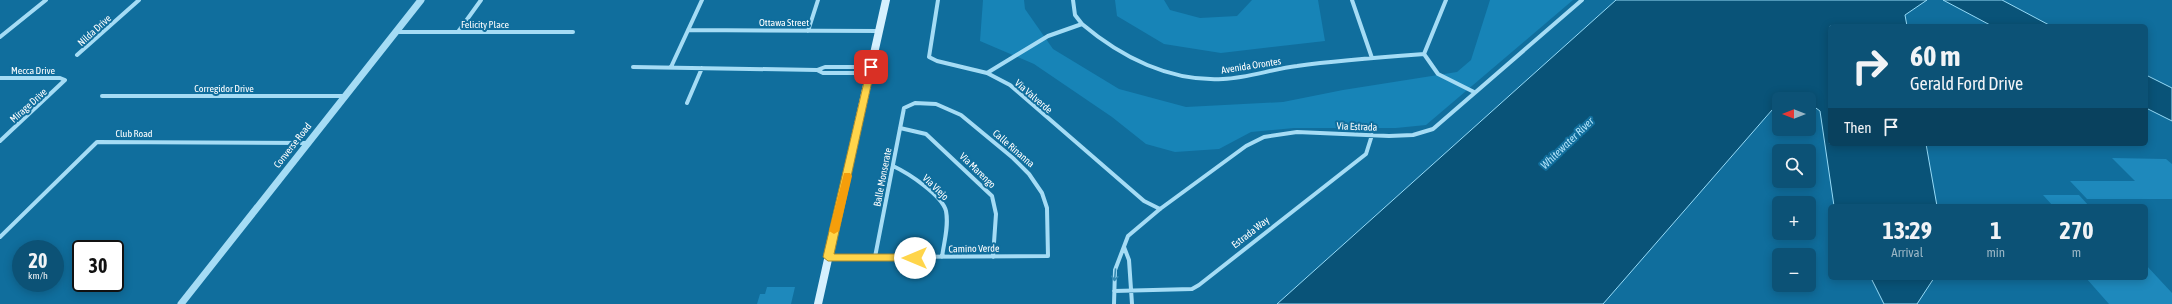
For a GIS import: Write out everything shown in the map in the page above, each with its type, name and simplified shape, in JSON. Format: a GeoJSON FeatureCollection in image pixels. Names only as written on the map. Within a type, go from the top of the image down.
{"type":"FeatureCollection","features":[{"type":"Feature","properties":{"kind":"main road"},"geometry":{"type":"LineString","coordinates":[[818,304],[886,0]]}},
{"type":"Feature","properties":{"kind":"street"},"geometry":{"type":"LineString","coordinates":[[0,37],[46,0]]}},
{"type":"Feature","properties":{"kind":"street","name":"Nilda Drive"},"geometry":{"type":"LineString","coordinates":[[77,55],[139,0]]}},
{"type":"Feature","properties":{"kind":"street","name":"Converse Road"},"geometry":{"type":"LineString","coordinates":[[181,304],[421,0]]}},
{"type":"Feature","properties":{"kind":"street"},"geometry":{"type":"LineString","coordinates":[[458,32],[481,0]]}},
{"type":"Feature","properties":{"kind":"street"},"geometry":{"type":"LineString","coordinates":[[671,67],[702,0]]}},
{"type":"Feature","properties":{"kind":"street"},"geometry":{"type":"LineString","coordinates":[[808,31],[818,0]]}},
{"type":"Feature","properties":{"kind":"street","name":"Via Valverde"},"geometry":{"type":"LineString","coordinates":[[938,0],[929,57],[937,61],[987,73],[1010,85],[1144,201],[1160,209]]}},
{"type":"Feature","properties":{"kind":"street"},"geometry":{"type":"LineString","coordinates":[[987,73],[1048,36],[1082,24],[1075,15],[1073,0]]}},
{"type":"Feature","properties":{"kind":"street"},"geometry":{"type":"LineString","coordinates":[[1352,0],[1372,58]]}},
{"type":"Feature","properties":{"kind":"street"},"geometry":{"type":"LineString","coordinates":[[1446,0],[1424,54],[1430,68],[1443,77],[1474,92]]}},
{"type":"Feature","properties":{"kind":"street","name":"Via Estrada"},"geometry":{"type":"LineString","coordinates":[[1114,304],[1115,270],[1128,236],[1160,209],[1246,146],[1264,137],[1297,132],[1414,135],[1434,129],[1474,92],[1582,0]]}},
{"type":"Feature","properties":{"kind":"street","name":"Avenida Orontes"},"geometry":{"type":"LineString","coordinates":[[1082,24],[1095,36],[1139,62],[1164,72],[1201,78],[1230,78],[1296,66],[1424,54]]}},
{"type":"Feature","properties":{"kind":"street","name":"Ottawa Street"},"geometry":{"type":"LineString","coordinates":[[688,30],[879,31]]}},
{"type":"Feature","properties":{"kind":"street","name":"Felicity Place"},"geometry":{"type":"LineString","coordinates":[[396,32],[573,32]]}},
{"type":"Feature","properties":{"kind":"street"},"geometry":{"type":"LineString","coordinates":[[633,67],[817,70],[832,67],[870,70]]}},
{"type":"Feature","properties":{"kind":"street"},"geometry":{"type":"LineString","coordinates":[[831,73],[832,67]]}},
{"type":"Feature","properties":{"kind":"street"},"geometry":{"type":"LineString","coordinates":[[686,103],[702,68]]}},
{"type":"Feature","properties":{"kind":"street"},"geometry":{"type":"LineString","coordinates":[[817,70],[823,73],[831,73],[870,70]]}},
{"type":"Feature","properties":{"kind":"street","name":"Mecca Drive"},"geometry":{"type":"LineString","coordinates":[[0,78],[60,78],[66,80]]}},
{"type":"Feature","properties":{"kind":"street","name":"Mirage Drive"},"geometry":{"type":"LineString","coordinates":[[0,141],[66,80]]}},
{"type":"Feature","properties":{"kind":"street","name":"Corregidor Drive"},"geometry":{"type":"LineString","coordinates":[[102,96],[345,96]]}},
{"type":"Feature","properties":{"kind":"street","name":"Calle Rinanna"},"geometry":{"type":"LineString","coordinates":[[910,103],[922,102],[956,112],[1015,159],[1032,175],[1042,194],[1047,209],[1048,256]]}},
{"type":"Feature","properties":{"kind":"street","name":"Balle Monserate"},"geometry":{"type":"LineString","coordinates":[[875,258],[904,108],[910,103]]}},
{"type":"Feature","properties":{"kind":"street","name":"Via Marengo"},"geometry":{"type":"LineString","coordinates":[[900,128],[926,134],[992,196],[996,214],[993,257]]}},
{"type":"Feature","properties":{"kind":"street","name":"Estrada Way"},"geometry":{"type":"LineString","coordinates":[[1114,291],[1192,289],[1199,285],[1366,154],[1372,135]]}},
{"type":"Feature","properties":{"kind":"street","name":"Club Road"},"geometry":{"type":"LineString","coordinates":[[0,237],[97,142],[308,143]]}},
{"type":"Feature","properties":{"kind":"street","name":"Via Viejo"},"geometry":{"type":"LineString","coordinates":[[893,166],[906,172],[944,205],[946,220],[942,257]]}},
{"type":"Feature","properties":{"kind":"street"},"geometry":{"type":"LineString","coordinates":[[1124,247],[1129,260],[1132,304]]}},
{"type":"Feature","properties":{"kind":"street","name":"Camino Verde"},"geometry":{"type":"LineString","coordinates":[[828,257],[875,258],[1048,256]]}},
{"type":"Feature","properties":{"kind":"shaded area"},"geometry":{"type":"Polygon","coordinates":[[[983,0],[1024,0],[1025,9],[1053,49],[1119,89],[1186,107],[1283,102],[1343,90],[1457,72],[1471,60],[1490,0],[1573,0],[1426,125],[1396,128],[1294,128],[1251,132],[1219,149],[1175,152],[1146,144],[1112,117],[1034,64],[980,41],[983,0]]]}},
{"type":"Feature","properties":{"kind":"shaded area"},"geometry":{"type":"Polygon","coordinates":[[[1115,0],[1164,0],[1170,10],[1200,18],[1237,16],[1252,0],[1318,0],[1325,41],[1221,53],[1164,44],[1117,16],[1115,0]]]}},
{"type":"Feature","properties":{"kind":"water","name":"Whitewater River"},"geometry":{"type":"Polygon","coordinates":[[[1616,0],[1927,0],[1905,15],[1907,24],[1828,24],[1828,146],[1926,146],[1937,204],[1834,204],[1820,111],[1816,108],[1816,92],[1772,92],[1772,110],[1603,304],[1277,304],[1616,0]]]}},
{"type":"Feature","properties":{"kind":"water"},"geometry":{"type":"Polygon","coordinates":[[[1943,0],[2002,0],[2047,24],[1988,24],[1943,0]]]}},
{"type":"Feature","properties":{"kind":"water"},"geometry":{"type":"Polygon","coordinates":[[[2148,76],[2172,88],[2172,121],[2148,109],[2148,76]]]}},
{"type":"Feature","properties":{"kind":"water"},"geometry":{"type":"Polygon","coordinates":[[[1872,280],[1933,280],[1917,304],[1884,304],[1872,280]]]}},
{"type":"Feature","properties":{"kind":"building"},"geometry":{"type":"Polygon","coordinates":[[[2112,158],[2166,159],[2172,164],[2172,199],[2087,199],[2070,181],[2135,181],[2112,158]]]}},
{"type":"Feature","properties":{"kind":"building"},"geometry":{"type":"Polygon","coordinates":[[[2043,195],[2079,195],[2087,204],[2051,204],[2043,195]]]}},
{"type":"Feature","properties":{"kind":"building"},"geometry":{"type":"Polygon","coordinates":[[[2148,267],[2172,293],[2172,304],[2109,304],[2088,280],[2148,280],[2148,267]]]}},
{"type":"Feature","properties":{"kind":"building"},"geometry":{"type":"Polygon","coordinates":[[[767,287],[795,287],[791,304],[757,304],[760,294],[765,294],[767,287]]]}},
{"type":"Feature","properties":{"kind":"slow traffic"},"geometry":{"type":"LineString","coordinates":[[834,231],[847,176]]}},
{"type":"Feature","properties":{"kind":"route"},"geometry":{"type":"LineString","coordinates":[[871,67],[828,257],[915,258]]}}]}
